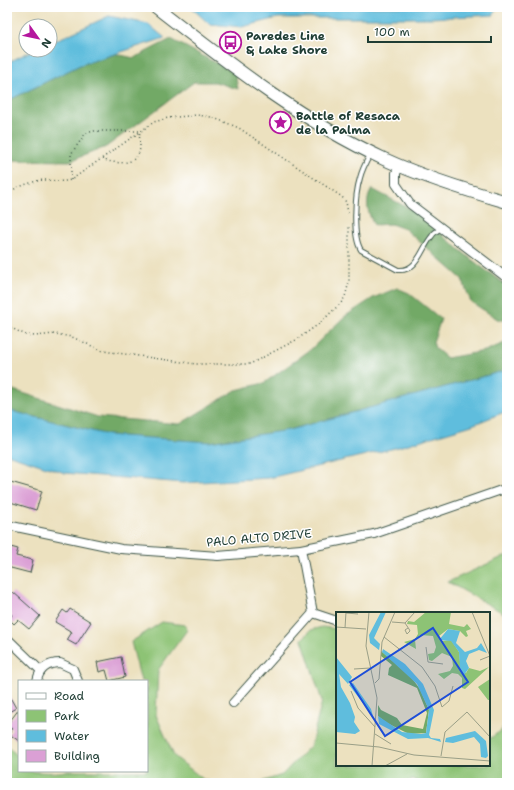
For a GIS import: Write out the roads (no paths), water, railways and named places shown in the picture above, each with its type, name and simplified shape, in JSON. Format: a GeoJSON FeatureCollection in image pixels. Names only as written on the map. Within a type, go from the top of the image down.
{"type":"FeatureCollection","features":[{"type":"Feature","properties":{"kind":"main road"},"geometry":{"type":"LineString","coordinates":[[156,7],[267,91],[296,110],[371,152],[400,166],[461,188],[507,202]]}},
{"type":"Feature","properties":{"kind":"street"},"geometry":{"type":"LineString","coordinates":[[400,166],[396,173],[396,184],[410,204],[507,278]]}},
{"type":"Feature","properties":{"kind":"street","name":"PALO ALTO DRIVE"},"geometry":{"type":"LineString","coordinates":[[7,525],[121,549],[218,556],[301,549],[374,534],[507,488]]}},
{"type":"Feature","properties":{"kind":"street"},"geometry":{"type":"LineString","coordinates":[[301,549],[313,613]]}},
{"type":"Feature","properties":{"kind":"street"},"geometry":{"type":"LineString","coordinates":[[313,613],[336,620]]}},
{"type":"Feature","properties":{"kind":"street"},"geometry":{"type":"LineString","coordinates":[[233,704],[313,613]]}},
{"type":"Feature","properties":{"kind":"street"},"geometry":{"type":"LineString","coordinates":[[7,638],[41,671]]}},
{"type":"Feature","properties":{"kind":"street"},"geometry":{"type":"LineString","coordinates":[[37,680],[41,671],[53,663],[60,663],[73,669],[78,680]]}},
{"type":"Feature","properties":{"kind":"lane"},"geometry":{"type":"LineString","coordinates":[[371,152],[360,178],[358,190],[356,230],[357,244],[361,250],[398,270],[403,270],[416,262],[432,235],[442,228]]}},
{"type":"Feature","properties":{"kind":"water"},"geometry":{"type":"Polygon","coordinates":[[[191,7],[496,7],[494,15],[430,18],[278,18],[242,27],[209,24],[191,7]]]}},
{"type":"Feature","properties":{"kind":"water"},"geometry":{"type":"Polygon","coordinates":[[[109,16],[148,24],[165,38],[80,65],[7,101],[7,63],[18,58],[58,58],[58,39],[109,16]]]}},
{"type":"Feature","properties":{"kind":"water"},"geometry":{"type":"Polygon","coordinates":[[[507,370],[507,411],[472,425],[395,448],[269,478],[183,483],[65,473],[7,454],[7,410],[108,435],[209,442],[289,430],[507,370]]]}},
{"type":"Feature","properties":{"kind":"place","name":"Paredes Line & Lake Shore"},"geometry":{"type":"Point","coordinates":[230,43]}},
{"type":"Feature","properties":{"kind":"place","name":"Battle of Resaca de la Palma"},"geometry":{"type":"Point","coordinates":[281,123]}}]}
